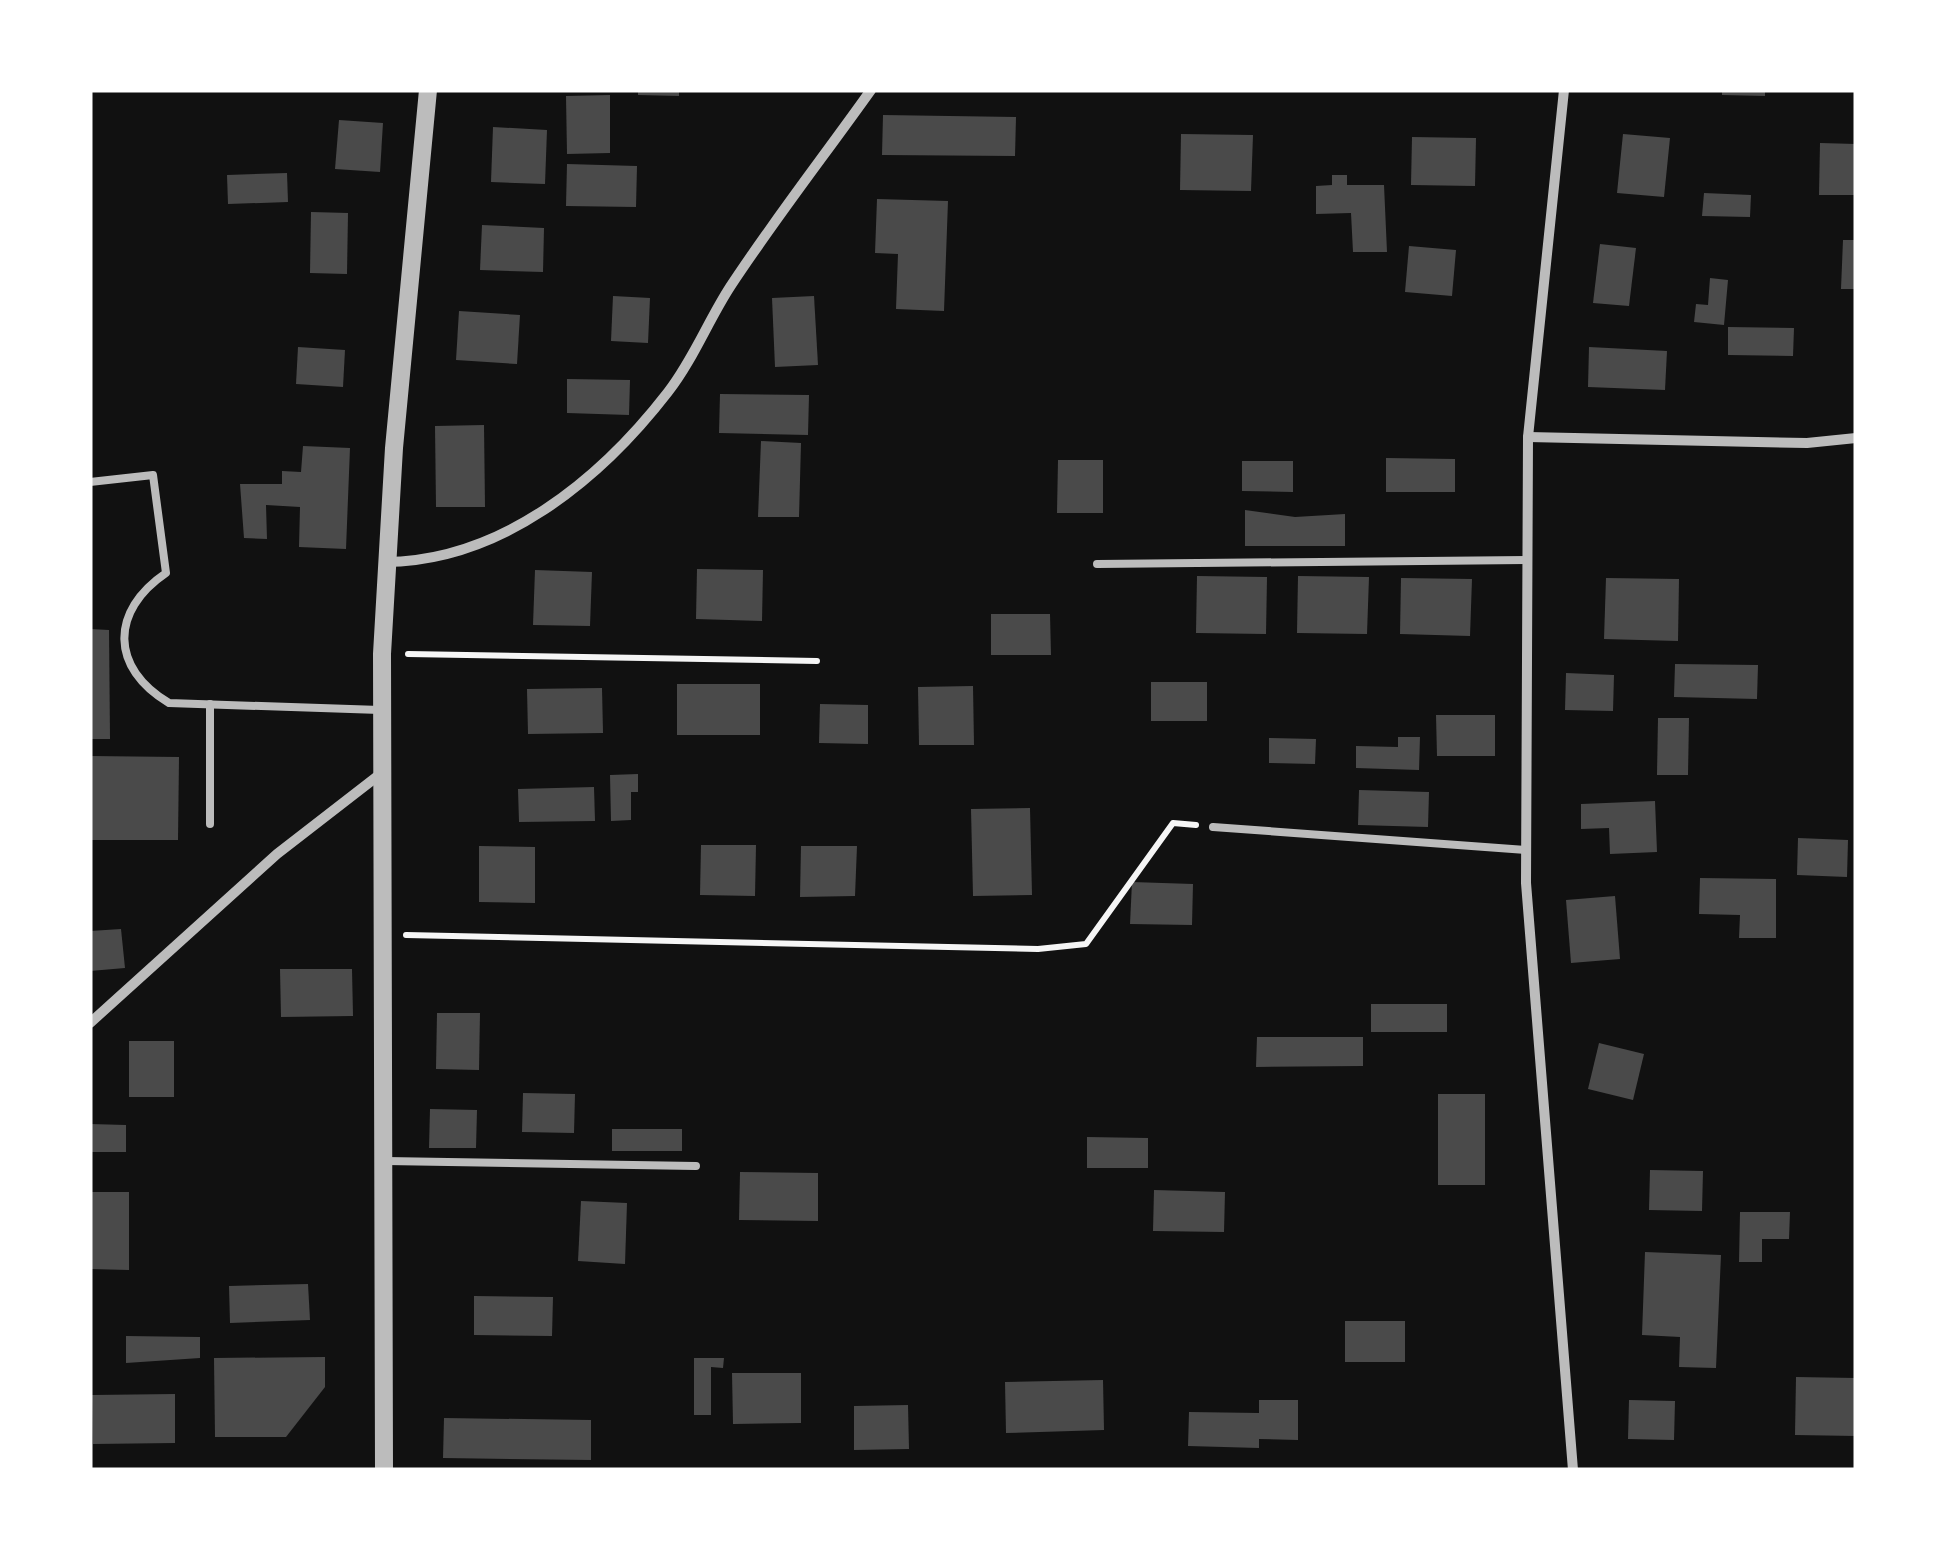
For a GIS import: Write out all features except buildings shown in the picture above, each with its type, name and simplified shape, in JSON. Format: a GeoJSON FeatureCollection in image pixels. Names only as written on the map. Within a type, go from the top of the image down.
{"type":"FeatureCollection","features":[{"type":"Feature","properties":{"kind":"street"},"geometry":{"type":"LineString","coordinates":[[384,1470],[380,710],[385,562],[428,90]]}},
{"type":"Feature","properties":{"kind":"street"},"geometry":{"type":"LineString","coordinates":[[385,562],[456,552],[538,516],[606,461],[670,390],[729,288],[872,90]]}},
{"type":"Feature","properties":{"kind":"street"},"geometry":{"type":"LineString","coordinates":[[1564,90],[1528,437],[1526,850],[1573,1470]]}},
{"type":"Feature","properties":{"kind":"street"},"geometry":{"type":"LineString","coordinates":[[1528,437],[1807,443],[1856,438]]}},
{"type":"Feature","properties":{"kind":"street"},"geometry":{"type":"LineString","coordinates":[[90,1022],[277,854],[379,775]]}},
{"type":"Feature","properties":{"kind":"lane"},"geometry":{"type":"LineString","coordinates":[[90,482],[154,476],[166,573],[146,586],[132,605],[124,628],[125,651],[133,673],[148,691],[169,703],[380,710]]}},
{"type":"Feature","properties":{"kind":"lane"},"geometry":{"type":"LineString","coordinates":[[1097,564],[1527,560]]}},
{"type":"Feature","properties":{"kind":"lane"},"geometry":{"type":"LineString","coordinates":[[210,704],[210,824]]}},
{"type":"Feature","properties":{"kind":"lane"},"geometry":{"type":"LineString","coordinates":[[1213,827],[1526,850]]}},
{"type":"Feature","properties":{"kind":"lane"},"geometry":{"type":"LineString","coordinates":[[382,1161],[696,1166]]}},
{"type":"Feature","properties":{"kind":"path"},"geometry":{"type":"LineString","coordinates":[[382,654],[816,661]]}},
{"type":"Feature","properties":{"kind":"path"},"geometry":{"type":"LineString","coordinates":[[380,935],[1038,949],[1086,944],[1173,823],[1213,827]]}}]}
